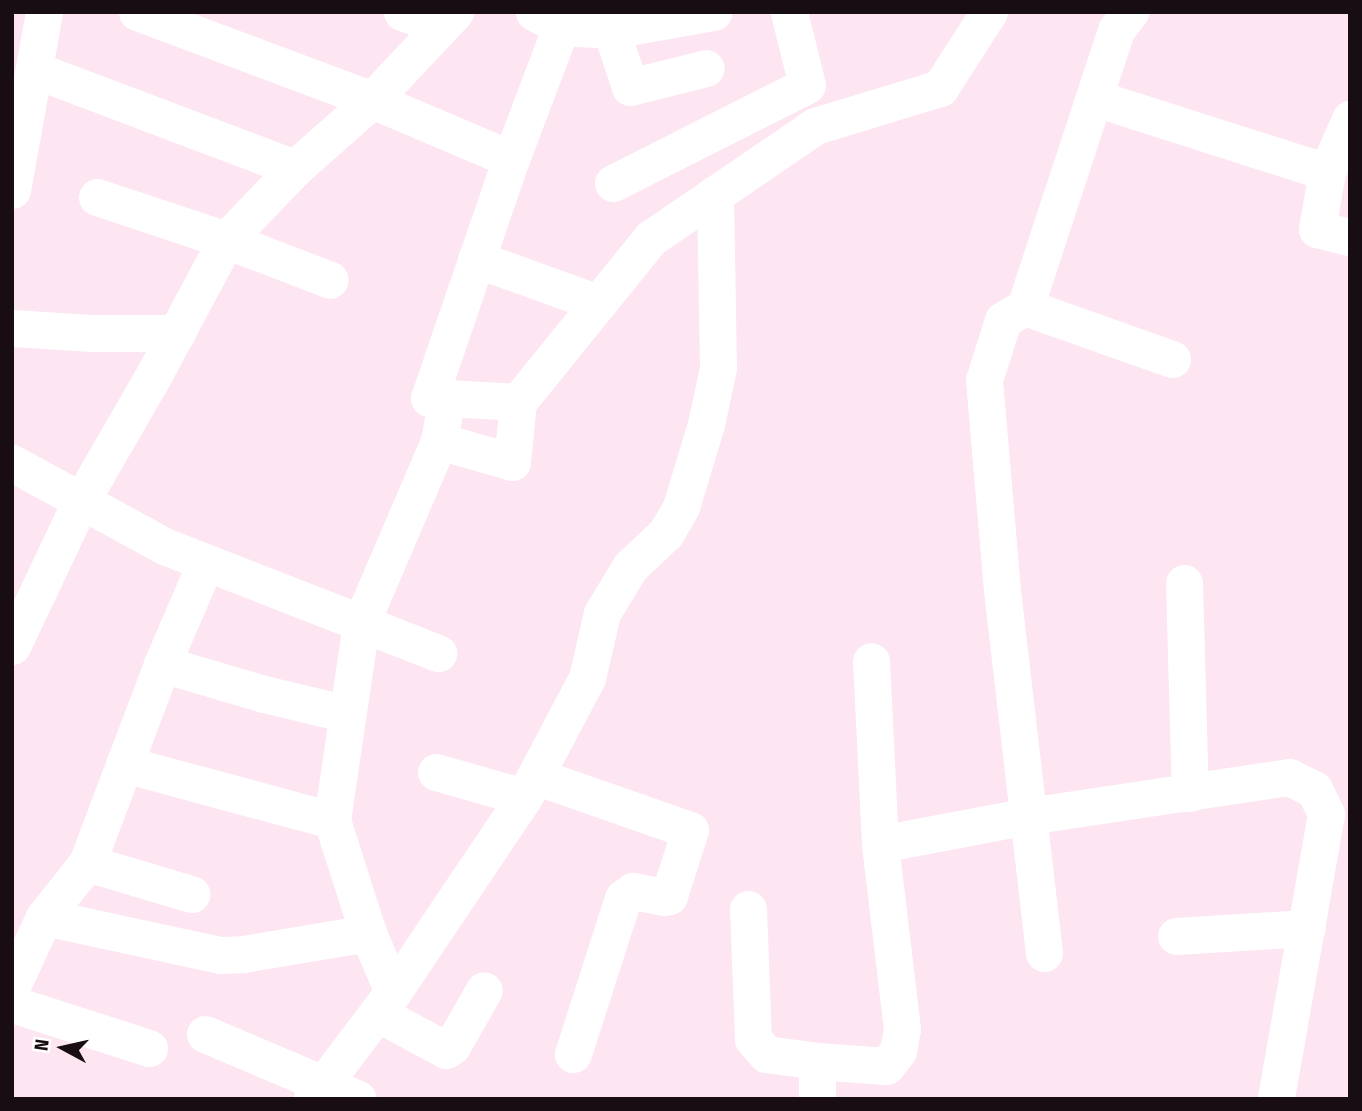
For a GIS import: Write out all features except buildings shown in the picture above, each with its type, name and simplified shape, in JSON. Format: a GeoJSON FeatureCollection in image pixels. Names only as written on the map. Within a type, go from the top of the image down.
{"type":"FeatureCollection","features":[{"type":"Feature","properties":{"kind":"street"},"geometry":{"type":"LineString","coordinates":[[12,190],[44,12]]}},
{"type":"Feature","properties":{"kind":"street"},"geometry":{"type":"LineString","coordinates":[[137,12],[372,100],[511,159]]}},
{"type":"Feature","properties":{"kind":"street"},"geometry":{"type":"LineString","coordinates":[[402,12],[447,19]]}},
{"type":"Feature","properties":{"kind":"street"},"geometry":{"type":"LineString","coordinates":[[517,402],[429,398],[511,159],[548,20],[611,30],[713,12]]}},
{"type":"Feature","properties":{"kind":"street"},"geometry":{"type":"LineString","coordinates":[[613,183],[807,85],[789,12]]}},
{"type":"Feature","properties":{"kind":"street"},"geometry":{"type":"LineString","coordinates":[[1044,953],[1002,590],[985,380],[1003,320],[1025,307],[1116,30],[1130,12]]}},
{"type":"Feature","properties":{"kind":"street"},"geometry":{"type":"LineString","coordinates":[[439,441],[512,462],[517,402],[651,237],[815,126],[940,88],[981,14]]}},
{"type":"Feature","properties":{"kind":"street"},"geometry":{"type":"LineString","coordinates":[[12,646],[80,501],[177,333],[226,240],[296,168],[372,100],[447,19]]}},
{"type":"Feature","properties":{"kind":"street"},"geometry":{"type":"LineString","coordinates":[[611,30],[630,87],[706,68]]}},
{"type":"Feature","properties":{"kind":"street"},"geometry":{"type":"LineString","coordinates":[[35,70],[296,168]]}},
{"type":"Feature","properties":{"kind":"street"},"geometry":{"type":"LineString","coordinates":[[1095,98],[1326,172]]}},
{"type":"Feature","properties":{"kind":"street"},"geometry":{"type":"LineString","coordinates":[[1350,119],[1326,172],[1317,229],[1350,237]]}},
{"type":"Feature","properties":{"kind":"street"},"geometry":{"type":"LineString","coordinates":[[318,1091],[385,1003],[530,786],[587,678],[602,613],[630,567],[666,533],[681,508],[706,424],[718,368],[715,194]]}},
{"type":"Feature","properties":{"kind":"street"},"geometry":{"type":"LineString","coordinates":[[97,197],[226,240],[330,280]]}},
{"type":"Feature","properties":{"kind":"street"},"geometry":{"type":"LineString","coordinates":[[476,259],[598,303]]}},
{"type":"Feature","properties":{"kind":"street"},"geometry":{"type":"LineString","coordinates":[[1025,307],[1172,359]]}},
{"type":"Feature","properties":{"kind":"street"},"geometry":{"type":"LineString","coordinates":[[12,328],[92,333],[177,333]]}},
{"type":"Feature","properties":{"kind":"street"},"geometry":{"type":"LineString","coordinates":[[447,398],[439,441],[361,623],[332,820],[368,933],[385,1003],[446,1050],[452,1046],[484,990]]}},
{"type":"Feature","properties":{"kind":"street"},"geometry":{"type":"LineString","coordinates":[[12,463],[80,501],[205,564],[438,653]]}},
{"type":"Feature","properties":{"kind":"street"},"geometry":{"type":"LineString","coordinates":[[12,986],[44,917],[86,863],[162,664],[205,564]]}},
{"type":"Feature","properties":{"kind":"street"},"geometry":{"type":"LineString","coordinates":[[1184,583],[1190,793]]}},
{"type":"Feature","properties":{"kind":"street"},"geometry":{"type":"LineString","coordinates":[[748,909],[753,1039],[766,1054],[886,1066],[898,1051],[902,1029],[880,844],[871,661]]}},
{"type":"Feature","properties":{"kind":"street"},"geometry":{"type":"LineString","coordinates":[[162,664],[264,694],[347,714]]}},
{"type":"Feature","properties":{"kind":"street"},"geometry":{"type":"LineString","coordinates":[[124,764],[332,820]]}},
{"type":"Feature","properties":{"kind":"street"},"geometry":{"type":"LineString","coordinates":[[436,772],[530,786],[690,830],[669,896],[633,891],[623,898],[573,1054]]}},
{"type":"Feature","properties":{"kind":"street"},"geometry":{"type":"LineString","coordinates":[[880,844],[1028,816],[1289,777],[1314,789],[1326,814],[1276,1099]]}},
{"type":"Feature","properties":{"kind":"street"},"geometry":{"type":"LineString","coordinates":[[86,863],[191,894]]}},
{"type":"Feature","properties":{"kind":"street"},"geometry":{"type":"LineString","coordinates":[[44,917],[220,955],[243,954],[368,933]]}},
{"type":"Feature","properties":{"kind":"street"},"geometry":{"type":"LineString","coordinates":[[1176,936],[1307,928]]}},
{"type":"Feature","properties":{"kind":"street"},"geometry":{"type":"LineString","coordinates":[[12,1004],[149,1048]]}},
{"type":"Feature","properties":{"kind":"street"},"geometry":{"type":"LineString","coordinates":[[205,1034],[318,1091],[358,1099]]}},
{"type":"Feature","properties":{"kind":"street"},"geometry":{"type":"LineString","coordinates":[[817,1061],[817,1099]]}}]}
